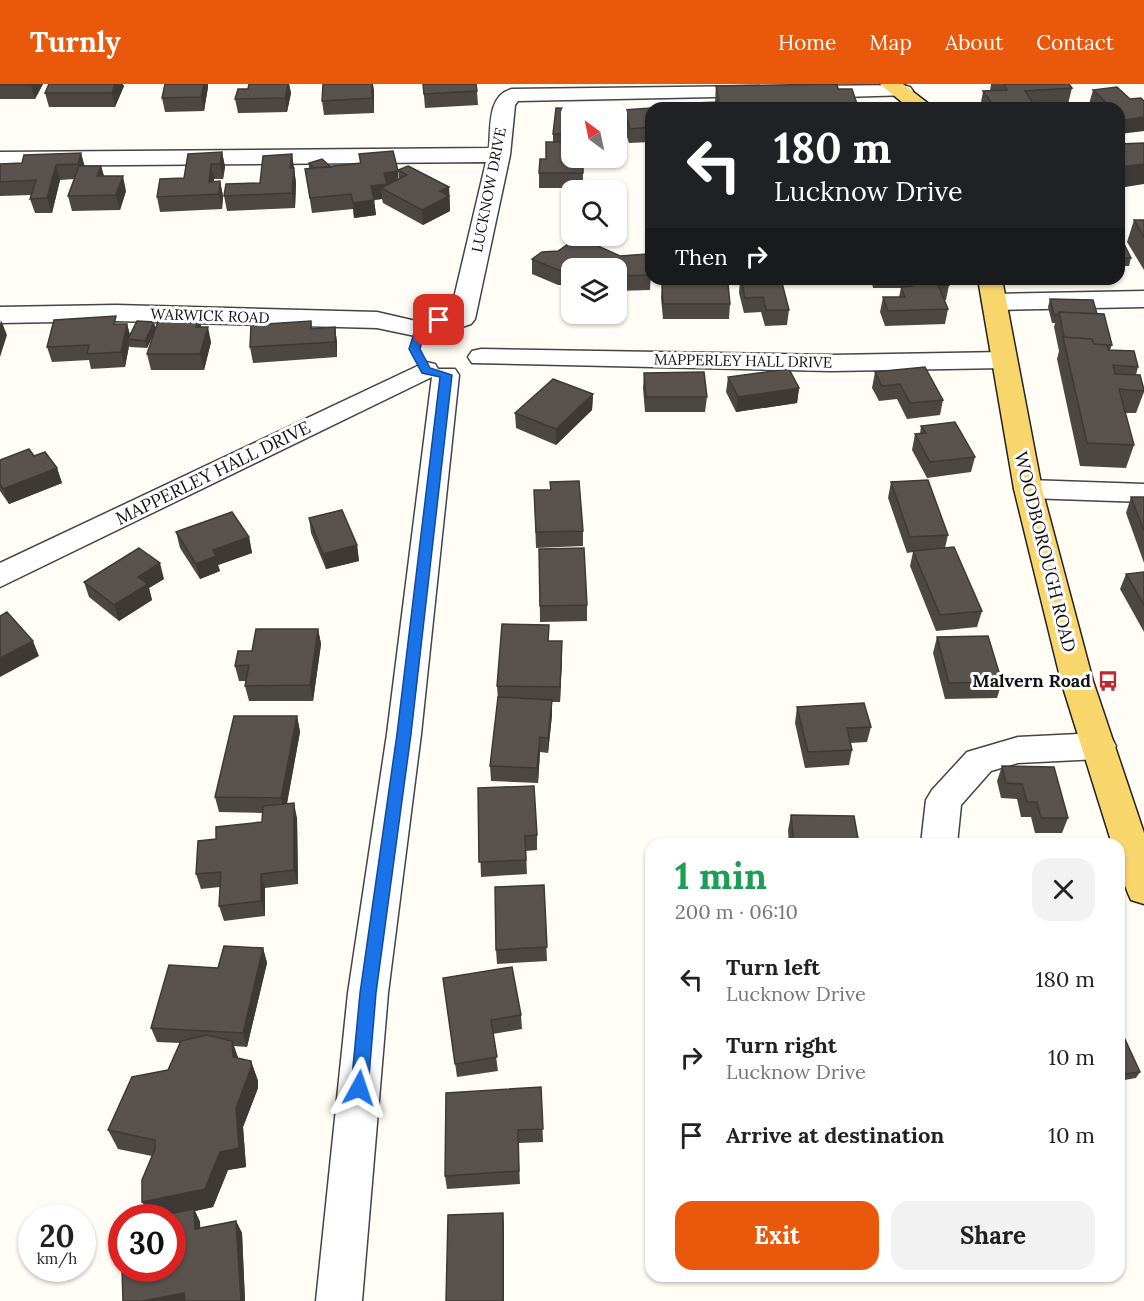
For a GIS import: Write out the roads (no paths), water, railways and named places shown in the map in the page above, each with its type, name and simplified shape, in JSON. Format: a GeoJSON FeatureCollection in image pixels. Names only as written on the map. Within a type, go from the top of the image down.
{"type":"FeatureCollection","features":[{"type":"Feature","properties":{"kind":"main road"},"geometry":{"type":"LineString","coordinates":[[896,88],[915,102]]}},
{"type":"Feature","properties":{"kind":"main road","name":"WOODBOROUGH ROAD"},"geometry":{"type":"LineString","coordinates":[[992,291],[1028,489],[1077,681],[1144,888]]}},
{"type":"Feature","properties":{"kind":"street","name":"LUCKNOW DRIVE"},"geometry":{"type":"LineString","coordinates":[[462,319],[500,154],[504,104],[512,95],[896,88]]}},
{"type":"Feature","properties":{"kind":"street"},"geometry":{"type":"LineString","coordinates":[[0,159],[500,154]]}},
{"type":"Feature","properties":{"kind":"street"},"geometry":{"type":"LineString","coordinates":[[992,291],[1144,299]]}},
{"type":"Feature","properties":{"kind":"street","name":"WARWICK ROAD"},"geometry":{"type":"LineString","coordinates":[[0,315],[116,313],[377,320],[420,329]]}},
{"type":"Feature","properties":{"kind":"street"},"geometry":{"type":"LineString","coordinates":[[339,1301],[368,993],[404,734],[436,373],[415,349],[420,329],[439,320],[462,319],[480,325],[486,336],[485,353],[461,372],[436,373]]}},
{"type":"Feature","properties":{"kind":"street","name":"MAPPERLEY HALL DRIVE"},"geometry":{"type":"LineString","coordinates":[[481,357],[832,363],[1004,360]]}},
{"type":"Feature","properties":{"kind":"street","name":"MAPPERLEY HALL DRIVE"},"geometry":{"type":"LineString","coordinates":[[0,576],[436,373]]}},
{"type":"Feature","properties":{"kind":"street"},"geometry":{"type":"LineString","coordinates":[[1028,489],[1144,493]]}},
{"type":"Feature","properties":{"kind":"street"},"geometry":{"type":"LineString","coordinates":[[940,838],[944,800],[980,761],[1018,750],[1099,746]]}},
{"type":"Feature","properties":{"kind":"place","name":"Malvern Road"},"geometry":{"type":"Point","coordinates":[1108,681]}}]}
